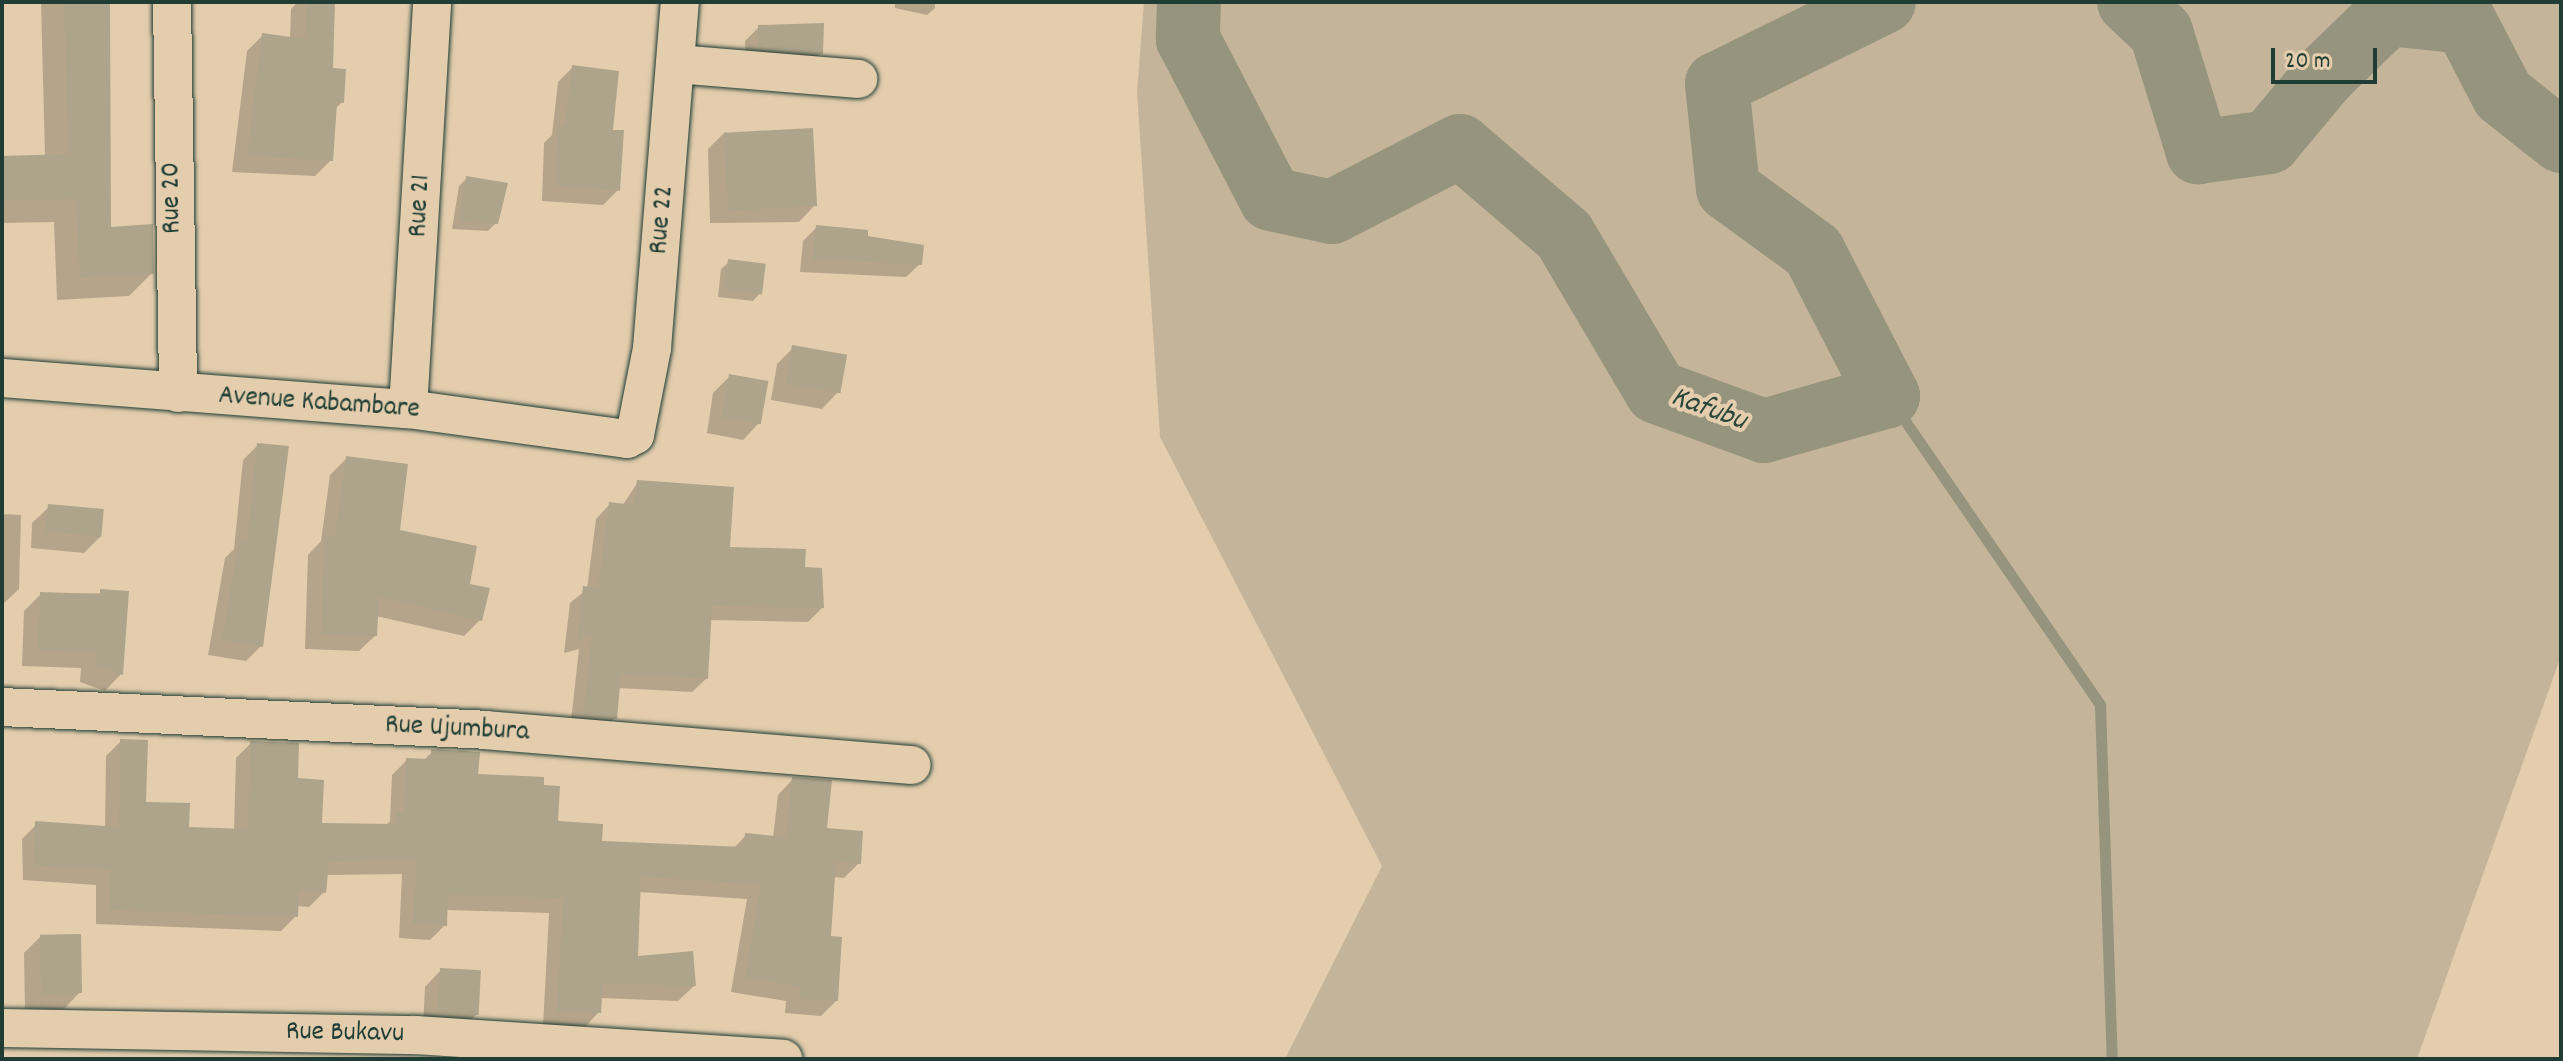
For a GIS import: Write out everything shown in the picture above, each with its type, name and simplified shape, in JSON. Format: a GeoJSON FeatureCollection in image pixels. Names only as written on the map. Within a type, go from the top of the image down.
{"type":"FeatureCollection","features":[{"type":"Feature","properties":{"kind":"street","name":"Rue 20"},"geometry":{"type":"LineString","coordinates":[[172,2],[178,393]]}},
{"type":"Feature","properties":{"kind":"street","name":"Rue 21"},"geometry":{"type":"LineString","coordinates":[[408,409],[432,2]]}},
{"type":"Feature","properties":{"kind":"street","name":"Rue 22"},"geometry":{"type":"LineString","coordinates":[[635,435],[652,348],[680,2]]}},
{"type":"Feature","properties":{"kind":"street"},"geometry":{"type":"LineString","coordinates":[[677,64],[858,79]]}},
{"type":"Feature","properties":{"kind":"street","name":"Avenue Kabambare"},"geometry":{"type":"LineString","coordinates":[[2,378],[408,409],[627,439],[635,435]]}},
{"type":"Feature","properties":{"kind":"street","name":"Rue Ujumbura"},"geometry":{"type":"LineString","coordinates":[[2,707],[485,730],[912,765]]}},
{"type":"Feature","properties":{"kind":"street","name":"Rue Bukavu"},"geometry":{"type":"LineString","coordinates":[[2,1028],[415,1035],[783,1059]]}},
{"type":"Feature","properties":{"kind":"shaded area"},"geometry":{"type":"Polygon","coordinates":[[[1144,2],[2561,2],[2561,656],[2417,1059],[1285,1059],[1382,866],[1160,437],[1137,92],[1144,2]]]}},
{"type":"Feature","properties":{"kind":"building"},"geometry":{"type":"Polygon","coordinates":[[[64,2],[110,2],[111,227],[153,224],[154,274],[80,278],[76,199],[2,201],[2,156],[68,154],[64,2]]]}},
{"type":"Feature","properties":{"kind":"building"},"geometry":{"type":"Polygon","coordinates":[[[306,2],[335,2],[333,68],[346,69],[344,103],[337,103],[333,161],[247,156],[262,33],[305,39],[306,2]]]}},
{"type":"Feature","properties":{"kind":"building"},"geometry":{"type":"Polygon","coordinates":[[[824,23],[823,54],[759,49],[758,25],[824,23]]]}},
{"type":"Feature","properties":{"kind":"building"},"geometry":{"type":"Polygon","coordinates":[[[572,65],[619,71],[613,130],[624,130],[620,191],[556,186],[558,126],[565,126],[572,65]]]}},
{"type":"Feature","properties":{"kind":"building"},"geometry":{"type":"Polygon","coordinates":[[[813,128],[817,206],[728,211],[724,133],[813,128]]]}},
{"type":"Feature","properties":{"kind":"building"},"geometry":{"type":"Polygon","coordinates":[[[466,176],[508,183],[498,224],[459,222],[466,176]]]}},
{"type":"Feature","properties":{"kind":"building"},"geometry":{"type":"Polygon","coordinates":[[[816,225],[868,230],[868,236],[924,245],[922,265],[813,259],[816,225]]]}},
{"type":"Feature","properties":{"kind":"building"},"geometry":{"type":"Polygon","coordinates":[[[728,259],[766,264],[762,294],[724,290],[728,259]]]}},
{"type":"Feature","properties":{"kind":"building"},"geometry":{"type":"Polygon","coordinates":[[[792,345],[847,355],[840,393],[785,383],[792,345]]]}},
{"type":"Feature","properties":{"kind":"building"},"geometry":{"type":"Polygon","coordinates":[[[729,374],[768,381],[761,424],[721,417],[729,374]]]}},
{"type":"Feature","properties":{"kind":"building"},"geometry":{"type":"Polygon","coordinates":[[[257,443],[289,446],[263,647],[222,640],[239,540],[247,541],[257,443]]]}},
{"type":"Feature","properties":{"kind":"building"},"geometry":{"type":"Polygon","coordinates":[[[346,456],[408,464],[400,530],[477,546],[470,584],[490,588],[482,621],[379,597],[377,636],[321,634],[324,536],[335,536],[346,456]]]}},
{"type":"Feature","properties":{"kind":"building"},"geometry":{"type":"Polygon","coordinates":[[[637,480],[734,487],[730,547],[806,549],[805,567],[822,568],[824,608],[712,606],[708,679],[621,674],[617,719],[583,716],[592,636],[577,640],[583,586],[598,588],[609,502],[633,505],[637,480]]]}},
{"type":"Feature","properties":{"kind":"building"},"geometry":{"type":"Polygon","coordinates":[[[48,504],[104,509],[101,537],[46,532],[48,504]]]}},
{"type":"Feature","properties":{"kind":"building"},"geometry":{"type":"Polygon","coordinates":[[[100,589],[129,591],[123,675],[96,666],[96,652],[38,650],[40,592],[100,594],[100,589]]]}},
{"type":"Feature","properties":{"kind":"building"},"geometry":{"type":"Polygon","coordinates":[[[120,739],[148,740],[146,802],[190,803],[189,827],[248,829],[250,741],[299,743],[298,778],[324,780],[322,823],[395,824],[396,812],[404,813],[406,758],[431,759],[431,749],[480,752],[478,774],[544,777],[544,785],[560,786],[558,821],[603,824],[602,841],[744,847],[745,833],[786,837],[792,777],[832,780],[827,828],[863,831],[861,864],[836,862],[831,936],[842,937],[838,1001],[799,999],[800,987],[745,977],[761,884],[641,877],[638,956],[693,951],[696,986],[603,983],[601,1013],[557,1011],[563,898],[448,895],[447,926],[413,924],[417,860],[329,862],[326,893],[299,890],[298,917],[110,910],[111,870],[33,865],[35,821],[119,827],[120,739]]]}},
{"type":"Feature","properties":{"kind":"building"},"geometry":{"type":"Polygon","coordinates":[[[81,934],[82,993],[41,994],[40,935],[81,934]]]}},
{"type":"Feature","properties":{"kind":"building"},"geometry":{"type":"Polygon","coordinates":[[[440,968],[481,970],[479,1015],[438,1013],[440,968]]]}},
{"type":"Feature","properties":{"kind":"waterway","name":"Kafubu"},"geometry":{"type":"LineString","coordinates":[[1189,2],[1188,39],[1271,199],[1332,212],[1460,146],[1564,235],[1657,392],[1764,431],[1888,396],[1813,251],[1728,189],[1717,84],[1884,2]]}},
{"type":"Feature","properties":{"kind":"waterway","name":"Kafubu"},"geometry":{"type":"LineString","coordinates":[[2129,2],[2161,32],[2198,152],[2269,142],[2325,75],[2388,14],[2465,22],[2503,95],[2561,141]]}},
{"type":"Feature","properties":{"kind":"waterway"},"geometry":{"type":"LineString","coordinates":[[1888,396],[2100,705],[2112,1059]]}}]}
